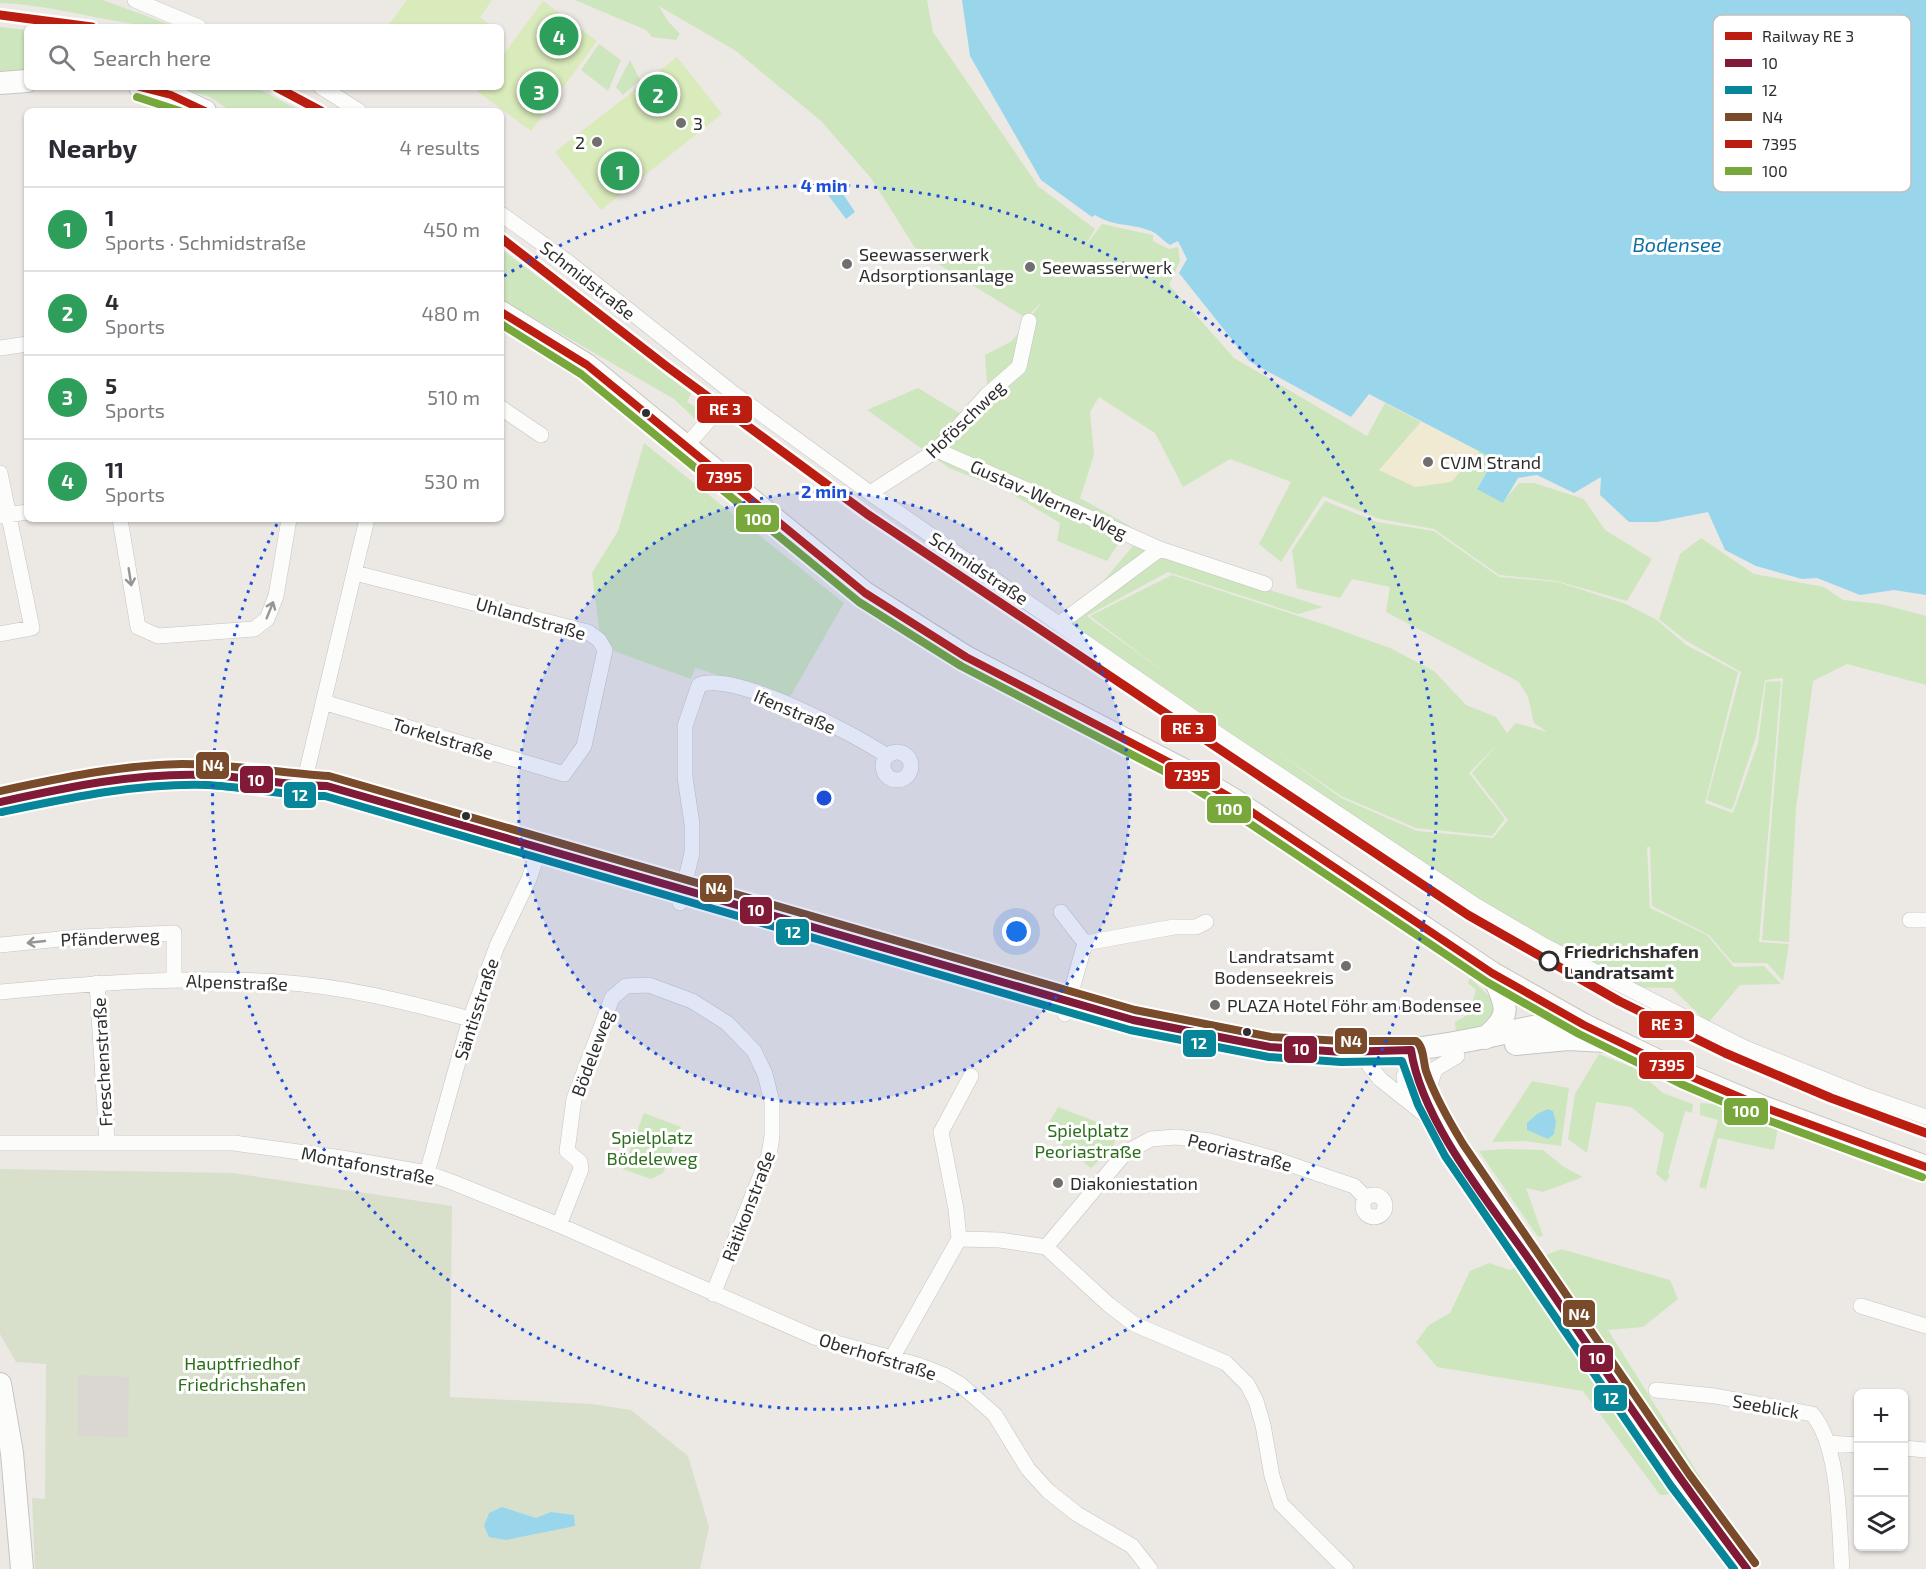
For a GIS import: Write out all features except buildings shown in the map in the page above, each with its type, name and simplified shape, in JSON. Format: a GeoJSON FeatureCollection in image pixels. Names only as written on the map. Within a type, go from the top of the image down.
{"type":"FeatureCollection","features":[{"type":"Feature","properties":{"kind":"main road"},"geometry":{"type":"LineString","coordinates":[[0,83],[24,81]]}},
{"type":"Feature","properties":{"kind":"main road"},"geometry":{"type":"LineString","coordinates":[[152,90],[171,95],[199,108]]}},
{"type":"Feature","properties":{"kind":"main road"},"geometry":{"type":"LineString","coordinates":[[504,314],[587,365],[866,593],[966,657],[1182,768],[1231,798],[1492,974],[1616,1042],[1763,1107],[1926,1167]]}},
{"type":"Feature","properties":{"kind":"main road"},"geometry":{"type":"LineString","coordinates":[[0,802],[97,781],[159,776],[219,776],[303,787],[317,796],[537,855],[1180,1044],[1244,1055],[1369,1065],[1546,1023],[1574,1020]]}},
{"type":"Feature","properties":{"kind":"main road"},"geometry":{"type":"LineString","coordinates":[[1485,1038],[1503,1024],[1505,1010],[1492,974]]}},
{"type":"Feature","properties":{"kind":"main road"},"geometry":{"type":"LineString","coordinates":[[1066,1009],[1259,1045],[1342,1052],[1457,1056],[1540,1040],[1616,1042]]}},
{"type":"Feature","properties":{"kind":"main road"},"geometry":{"type":"LineString","coordinates":[[0,1384],[12,1453],[22,1569]]}},
{"type":"Feature","properties":{"kind":"street"},"geometry":{"type":"LineString","coordinates":[[135,0],[192,24]]}},
{"type":"Feature","properties":{"kind":"street"},"geometry":{"type":"LineString","coordinates":[[326,90],[354,108]]}},
{"type":"Feature","properties":{"kind":"street","name":"Schmidstraße"},"geometry":{"type":"LineString","coordinates":[[504,216],[568,262],[733,393],[870,493],[1194,718],[1385,846],[1545,946],[1745,1048],[1841,1087],[1926,1117]]}},
{"type":"Feature","properties":{"kind":"street","name":"Hoföschweg"},"geometry":{"type":"LineString","coordinates":[[870,493],[937,450],[987,395],[1019,367],[1029,321]]}},
{"type":"Feature","properties":{"kind":"street"},"geometry":{"type":"LineString","coordinates":[[0,348],[24,344]]}},
{"type":"Feature","properties":{"kind":"street"},"geometry":{"type":"LineString","coordinates":[[686,446],[733,393]]}},
{"type":"Feature","properties":{"kind":"street"},"geometry":{"type":"LineString","coordinates":[[504,410],[541,435]]}},
{"type":"Feature","properties":{"kind":"street","name":"Gustav-Werner-Weg"},"geometry":{"type":"LineString","coordinates":[[937,450],[1160,549],[1265,584]]}},
{"type":"Feature","properties":{"kind":"street"},"geometry":{"type":"LineString","coordinates":[[0,472],[4,515],[32,628],[0,634]]}},
{"type":"Feature","properties":{"kind":"street"},"geometry":{"type":"LineString","coordinates":[[4,515],[24,512]]}},
{"type":"Feature","properties":{"kind":"street"},"geometry":{"type":"LineString","coordinates":[[120,522],[138,627],[158,636],[254,629],[267,619],[280,576],[289,522]]}},
{"type":"Feature","properties":{"kind":"street"},"geometry":{"type":"LineString","coordinates":[[303,787],[366,522]]}},
{"type":"Feature","properties":{"kind":"street"},"geometry":{"type":"LineString","coordinates":[[1059,624],[1160,549]]}},
{"type":"Feature","properties":{"kind":"street","name":"Uhlandstraße"},"geometry":{"type":"LineString","coordinates":[[355,573],[572,627],[588,632],[599,640],[605,650],[584,746],[564,774]]}},
{"type":"Feature","properties":{"kind":"street","name":"Ifenstraße"},"geometry":{"type":"LineString","coordinates":[[681,897],[692,853],[692,824],[683,748],[685,726],[699,685],[709,681],[771,698],[812,714],[887,756]]}},
{"type":"Feature","properties":{"kind":"street","name":"Torkelstraße"},"geometry":{"type":"LineString","coordinates":[[323,702],[564,774]]}},
{"type":"Feature","properties":{"kind":"street","name":"Säntisstraße"},"geometry":{"type":"LineString","coordinates":[[427,1173],[470,1018],[497,946],[537,855]]}},
{"type":"Feature","properties":{"kind":"street"},"geometry":{"type":"LineString","coordinates":[[1061,912],[1085,943]]}},
{"type":"Feature","properties":{"kind":"street"},"geometry":{"type":"LineString","coordinates":[[1910,920],[1926,920]]}},
{"type":"Feature","properties":{"kind":"street"},"geometry":{"type":"LineString","coordinates":[[1085,943],[1174,927],[1196,927],[1206,922]]}},
{"type":"Feature","properties":{"kind":"street","name":"Pfänderweg"},"geometry":{"type":"LineString","coordinates":[[0,945],[80,937],[174,933],[174,980]]}},
{"type":"Feature","properties":{"kind":"street"},"geometry":{"type":"LineString","coordinates":[[1066,1009],[1085,943]]}},
{"type":"Feature","properties":{"kind":"street","name":"Alpenstraße"},"geometry":{"type":"LineString","coordinates":[[0,992],[97,983],[174,980],[279,982],[407,1002],[470,1018]]}},
{"type":"Feature","properties":{"kind":"street","name":"Freschenstraße"},"geometry":{"type":"LineString","coordinates":[[97,983],[107,1142]]}},
{"type":"Feature","properties":{"kind":"street","name":"Rätikonstraße"},"geometry":{"type":"LineString","coordinates":[[626,986],[649,985],[692,1001],[727,1023],[754,1051],[765,1074],[771,1102],[770,1155],[713,1294]]}},
{"type":"Feature","properties":{"kind":"street","name":"Bödeleweg"},"geometry":{"type":"LineString","coordinates":[[559,1225],[581,1169],[580,1162],[567,1151],[574,1099],[612,998],[626,986]]}},
{"type":"Feature","properties":{"kind":"street"},"geometry":{"type":"LineString","coordinates":[[1407,1098],[1404,1076],[1411,1056]]}},
{"type":"Feature","properties":{"kind":"street"},"geometry":{"type":"LineString","coordinates":[[1411,1056],[1439,1126],[1674,1470],[1747,1569]]}},
{"type":"Feature","properties":{"kind":"street"},"geometry":{"type":"LineString","coordinates":[[1426,1098],[1435,1069],[1457,1056]]}},
{"type":"Feature","properties":{"kind":"street"},"geometry":{"type":"LineString","coordinates":[[1369,1065],[1380,1079],[1407,1098],[1439,1126]]}},
{"type":"Feature","properties":{"kind":"street"},"geometry":{"type":"LineString","coordinates":[[892,1358],[959,1239],[956,1209],[941,1132],[971,1076]]}},
{"type":"Feature","properties":{"kind":"street","name":"Peoriastraße"},"geometry":{"type":"LineString","coordinates":[[1046,1247],[1125,1153],[1151,1139],[1176,1137],[1254,1152],[1354,1186],[1366,1198]]}},
{"type":"Feature","properties":{"kind":"street","name":"Montafonstraße"},"geometry":{"type":"LineString","coordinates":[[0,1143],[234,1143],[427,1173],[559,1225],[713,1294]]}},
{"type":"Feature","properties":{"kind":"street"},"geometry":{"type":"LineString","coordinates":[[959,1239],[1000,1240],[1046,1247],[1108,1304],[1134,1324],[1226,1363],[1247,1384],[1256,1401],[1263,1425],[1272,1476],[1281,1504],[1346,1569]]}},
{"type":"Feature","properties":{"kind":"street","name":"Oberhofstraße"},"geometry":{"type":"LineString","coordinates":[[713,1294],[814,1337],[918,1365],[961,1385],[995,1415],[1028,1469],[1048,1491],[1077,1514],[1132,1546],[1150,1569]]}},
{"type":"Feature","properties":{"kind":"street"},"geometry":{"type":"LineString","coordinates":[[1862,1306],[1926,1326]]}},
{"type":"Feature","properties":{"kind":"street","name":"Seeblick"},"geometry":{"type":"LineString","coordinates":[[1656,1389],[1715,1396],[1812,1414],[1822,1425],[1828,1443]]}},
{"type":"Feature","properties":{"kind":"street"},"geometry":{"type":"LineString","coordinates":[[1842,1569],[1837,1493],[1828,1443],[1854,1445]]}},
{"type":"Feature","properties":{"kind":"street"},"geometry":{"type":"LineString","coordinates":[[1908,1448],[1926,1450]]}},
{"type":"Feature","properties":{"kind":"green space"},"geometry":{"type":"Polygon","coordinates":[[[0,0],[103,0],[168,24],[132,24],[45,8],[0,3],[0,0]]]}},
{"type":"Feature","properties":{"kind":"green space"},"geometry":{"type":"Polygon","coordinates":[[[407,0],[492,0],[480,17],[489,24],[389,24],[407,0]]]}},
{"type":"Feature","properties":{"kind":"green space"},"geometry":{"type":"Polygon","coordinates":[[[575,0],[927,0],[933,32],[1038,186],[1095,229],[1083,249],[1102,224],[1153,235],[1153,241],[1169,249],[1178,247],[1180,261],[1169,285],[1234,358],[1367,436],[1385,403],[1421,422],[1380,470],[1451,482],[1479,451],[1494,459],[1477,488],[1503,502],[1519,483],[1534,483],[1584,499],[1605,530],[1652,559],[1627,601],[1557,581],[1499,575],[1434,529],[1380,519],[1323,496],[1281,562],[1259,544],[1291,482],[1230,459],[1183,487],[1155,433],[1099,397],[1090,412],[1094,455],[1080,498],[1130,526],[1107,561],[1057,541],[1060,523],[1005,490],[949,468],[867,410],[918,388],[974,422],[987,385],[985,355],[1012,341],[1042,302],[1026,318],[917,251],[871,178],[821,121],[736,51],[659,6],[667,20],[680,34],[676,40],[652,37],[646,30],[575,0]]]}},
{"type":"Feature","properties":{"kind":"green space"},"geometry":{"type":"Polygon","coordinates":[[[543,1],[597,41],[531,131],[504,111],[504,108],[500,108],[477,91],[504,90],[504,54],[543,1]]]}},
{"type":"Feature","properties":{"kind":"green space"},"geometry":{"type":"Polygon","coordinates":[[[0,27],[24,30],[24,73],[0,75],[0,27]]]}},
{"type":"Feature","properties":{"kind":"green space"},"geometry":{"type":"Polygon","coordinates":[[[599,44],[621,60],[608,91],[581,70],[599,44]]]}},
{"type":"Feature","properties":{"kind":"green space"},"geometry":{"type":"Polygon","coordinates":[[[677,57],[722,114],[601,210],[555,152],[677,57]]]}},
{"type":"Feature","properties":{"kind":"green space"},"geometry":{"type":"Polygon","coordinates":[[[630,60],[640,80],[623,95],[616,87],[630,60]]]}},
{"type":"Feature","properties":{"kind":"green space"},"geometry":{"type":"Polygon","coordinates":[[[186,90],[261,90],[295,108],[226,108],[210,97],[186,90]]]}},
{"type":"Feature","properties":{"kind":"green space"},"geometry":{"type":"Polygon","coordinates":[[[504,251],[692,391],[687,402],[703,411],[695,419],[674,399],[504,301],[504,251]]]}},
{"type":"Feature","properties":{"kind":"green space"},"geometry":{"type":"Polygon","coordinates":[[[644,443],[844,603],[790,697],[695,668],[691,679],[608,649],[599,629],[592,573],[618,531],[644,443]]]}},
{"type":"Feature","properties":{"kind":"green space"},"geometry":{"type":"Polygon","coordinates":[[[1325,501],[1377,522],[1434,531],[1499,577],[1558,582],[1626,604],[1657,620],[1686,645],[1738,672],[1705,803],[1733,813],[1758,743],[1766,682],[1781,681],[1759,942],[1789,944],[1783,981],[1767,963],[1733,963],[1709,935],[1652,906],[1650,847],[1647,847],[1650,908],[1707,935],[1734,967],[1764,966],[1781,984],[1740,985],[1708,1023],[1672,988],[1632,987],[1385,850],[1066,625],[1133,546],[1323,607],[1298,614],[1168,572],[1087,616],[1171,677],[1090,616],[1172,575],[1390,648],[1434,671],[1466,705],[1496,717],[1507,733],[1516,723],[1547,732],[1534,723],[1528,697],[1519,682],[1386,612],[1390,587],[1352,579],[1340,598],[1297,588],[1292,550],[1325,501]],[[1498,744],[1469,773],[1505,819],[1492,836],[1416,828],[1341,796],[1276,751],[1341,798],[1417,831],[1493,838],[1508,820],[1472,773],[1498,744]]]}},
{"type":"Feature","properties":{"kind":"green space"},"geometry":{"type":"Polygon","coordinates":[[[1701,538],[1754,574],[1824,587],[1843,600],[1881,604],[1926,616],[1926,685],[1847,664],[1813,681],[1796,808],[1789,942],[1762,940],[1783,678],[1765,680],[1756,737],[1732,810],[1707,800],[1741,672],[1685,640],[1659,619],[1680,554],[1701,538]]]}},
{"type":"Feature","properties":{"kind":"green space"},"geometry":{"type":"Polygon","coordinates":[[[1470,978],[1494,1001],[1493,1018],[1481,1026],[1456,1033],[1455,1022],[1469,1014],[1476,990],[1468,983],[1470,978]]]}},
{"type":"Feature","properties":{"kind":"green space"},"geometry":{"type":"Polygon","coordinates":[[[1599,1054],[1634,1068],[1663,1093],[1693,1104],[1692,1113],[1685,1111],[1668,1173],[1670,1175],[1666,1182],[1656,1174],[1664,1134],[1631,1107],[1596,1102],[1587,1153],[1568,1139],[1575,1094],[1599,1054]]]}},
{"type":"Feature","properties":{"kind":"green space"},"geometry":{"type":"Polygon","coordinates":[[[1532,1081],[1569,1088],[1561,1146],[1524,1141],[1492,1142],[1532,1081]]]}},
{"type":"Feature","properties":{"kind":"green space"},"geometry":{"type":"Polygon","coordinates":[[[1700,1103],[1714,1104],[1778,1127],[1774,1150],[1718,1138],[1706,1189],[1699,1187],[1718,1120],[1700,1115],[1700,1103]]]}},
{"type":"Feature","properties":{"kind":"green space","name":"Spielplatz Peoriastraße"},"geometry":{"type":"Polygon","coordinates":[[[1058,1107],[1118,1130],[1113,1148],[1091,1168],[1044,1131],[1058,1107]]]}},
{"type":"Feature","properties":{"kind":"green space","name":"Spielplatz Bödeleweg"},"geometry":{"type":"Polygon","coordinates":[[[644,1113],[681,1127],[663,1173],[651,1179],[623,1169],[644,1113]]]}},
{"type":"Feature","properties":{"kind":"green space"},"geometry":{"type":"Polygon","coordinates":[[[1543,1150],[1564,1167],[1583,1177],[1543,1192],[1526,1188],[1543,1236],[1538,1237],[1479,1151],[1543,1150]]]}},
{"type":"Feature","properties":{"kind":"green space","name":"Hauptfriedhof Friedrichshafen"},"geometry":{"type":"Polygon","coordinates":[[[0,1169],[233,1173],[452,1206],[450,1397],[592,1404],[631,1410],[688,1456],[709,1527],[700,1569],[35,1569],[32,1498],[45,1499],[46,1364],[16,1362],[0,1334],[0,1169]]]}},
{"type":"Feature","properties":{"kind":"green space"},"geometry":{"type":"Polygon","coordinates":[[[1561,1249],[1670,1280],[1678,1299],[1643,1327],[1608,1330],[1710,1493],[1660,1495],[1583,1391],[1437,1367],[1416,1342],[1429,1325],[1450,1313],[1470,1271],[1489,1263],[1510,1270],[1561,1249]]]}},
{"type":"Feature","properties":{"kind":"sand","name":"CVJM Strand"},"geometry":{"type":"Polygon","coordinates":[[[1421,422],[1479,451],[1451,482],[1415,487],[1379,470],[1421,422]]]}},
{"type":"Feature","properties":{"kind":"shaded area"},"geometry":{"type":"Polygon","coordinates":[[[78,1375],[129,1377],[128,1437],[78,1436],[78,1375]]]}},
{"type":"Feature","properties":{"kind":"water","name":"Bodensee"},"geometry":{"type":"Polygon","coordinates":[[[962,0],[1926,0],[1926,595],[1894,590],[1860,595],[1817,578],[1802,579],[1756,566],[1725,550],[1708,512],[1657,522],[1629,522],[1600,495],[1601,477],[1574,493],[1537,475],[1518,478],[1503,503],[1477,489],[1494,459],[1369,394],[1351,417],[1249,361],[1179,273],[1187,259],[1178,241],[1170,245],[1151,231],[1102,219],[1095,215],[1092,217],[1041,180],[970,56],[962,0]]]}},
{"type":"Feature","properties":{"kind":"water"},"geometry":{"type":"Polygon","coordinates":[[[837,185],[855,212],[846,219],[828,195],[837,185]]]}},
{"type":"Feature","properties":{"kind":"water"},"geometry":{"type":"Polygon","coordinates":[[[1548,1109],[1553,1111],[1556,1122],[1554,1134],[1548,1139],[1527,1130],[1527,1123],[1537,1114],[1548,1109]]]}},
{"type":"Feature","properties":{"kind":"water"},"geometry":{"type":"Polygon","coordinates":[[[502,1507],[536,1518],[551,1512],[574,1515],[575,1526],[506,1540],[489,1537],[484,1526],[489,1513],[502,1507]]]}},
{"type":"Feature","properties":{"kind":"transit line"},"geometry":{"type":"LineString","coordinates":[[0,15],[69,24]]}},
{"type":"Feature","properties":{"kind":"transit line","name":"7395"},"geometry":{"type":"LineString","coordinates":[[152,90],[171,95],[199,108]]}},
{"type":"Feature","properties":{"kind":"transit line"},"geometry":{"type":"LineString","coordinates":[[282,90],[315,108]]}},
{"type":"Feature","properties":{"kind":"transit line","name":"100"},"geometry":{"type":"LineString","coordinates":[[137,97],[171,108]]}},
{"type":"Feature","properties":{"kind":"transit line"},"geometry":{"type":"LineString","coordinates":[[504,240],[666,366],[867,514],[1468,915],[1619,1001],[1725,1053],[1831,1098],[1926,1133]]}},
{"type":"Feature","properties":{"kind":"transit line","name":"7395"},"geometry":{"type":"LineString","coordinates":[[504,314],[587,365],[865,593],[966,657],[1182,769],[1231,798],[1492,973],[1584,1025],[1685,1074],[1763,1107],[1926,1167]]}},
{"type":"Feature","properties":{"kind":"transit line","name":"100"},"geometry":{"type":"LineString","coordinates":[[504,326],[581,374],[859,602],[961,666],[1177,778],[1225,807],[1487,982],[1579,1034],[1681,1084],[1759,1117],[1922,1177]]}},
{"type":"Feature","properties":{"kind":"transit line","name":"N4"},"geometry":{"type":"LineString","coordinates":[[0,791],[91,773],[159,765],[219,765],[329,776],[1135,1010],[1271,1037],[1342,1041],[1416,1041],[1422,1050],[1426,1071],[1434,1090],[1463,1144],[1689,1474],[1755,1563]]}},
{"type":"Feature","properties":{"kind":"transit line","name":"10"},"geometry":{"type":"LineString","coordinates":[[0,802],[77,786],[156,776],[208,775],[327,786],[1133,1020],[1270,1047],[1342,1052],[1411,1050],[1418,1078],[1429,1106],[1460,1162],[1665,1456],[1747,1569]]}},
{"type":"Feature","properties":{"kind":"transit line","name":"12"},"geometry":{"type":"LineString","coordinates":[[2,812],[103,792],[155,786],[207,785],[325,796],[1130,1030],[1269,1057],[1341,1062],[1402,1061],[1418,1105],[1445,1156],[1671,1486],[1734,1569]]}},
{"type":"Feature","properties":{"kind":"place","name":"11"},"geometry":{"type":"Point","coordinates":[559,36]}},
{"type":"Feature","properties":{"kind":"place","name":"5"},"geometry":{"type":"Point","coordinates":[539,91]}},
{"type":"Feature","properties":{"kind":"place","name":"4"},"geometry":{"type":"Point","coordinates":[658,94]}},
{"type":"Feature","properties":{"kind":"place","name":"3"},"geometry":{"type":"Point","coordinates":[681,123]}},
{"type":"Feature","properties":{"kind":"place","name":"2"},"geometry":{"type":"Point","coordinates":[597,142]}},
{"type":"Feature","properties":{"kind":"place","name":"1"},"geometry":{"type":"Point","coordinates":[620,171]}},
{"type":"Feature","properties":{"kind":"place","name":"Seewasserwerk Adsorptionsanlage"},"geometry":{"type":"Point","coordinates":[847,264]}},
{"type":"Feature","properties":{"kind":"place","name":"Seewasserwerk"},"geometry":{"type":"Point","coordinates":[1030,267]}},
{"type":"Feature","properties":{"kind":"place","name":"CVJM Strand"},"geometry":{"type":"Point","coordinates":[1428,462]}},
{"type":"Feature","properties":{"kind":"place","name":"Friedrichshafen Landratsamt"},"geometry":{"type":"Point","coordinates":[1549,961]}},
{"type":"Feature","properties":{"kind":"place","name":"Landratsamt Bodenseekreis"},"geometry":{"type":"Point","coordinates":[1346,966]}},
{"type":"Feature","properties":{"kind":"place","name":"PLAZA Hotel Föhr am Bodensee"},"geometry":{"type":"Point","coordinates":[1215,1005]}},
{"type":"Feature","properties":{"kind":"place","name":"Diakoniestation"},"geometry":{"type":"Point","coordinates":[1058,1183]}}]}
